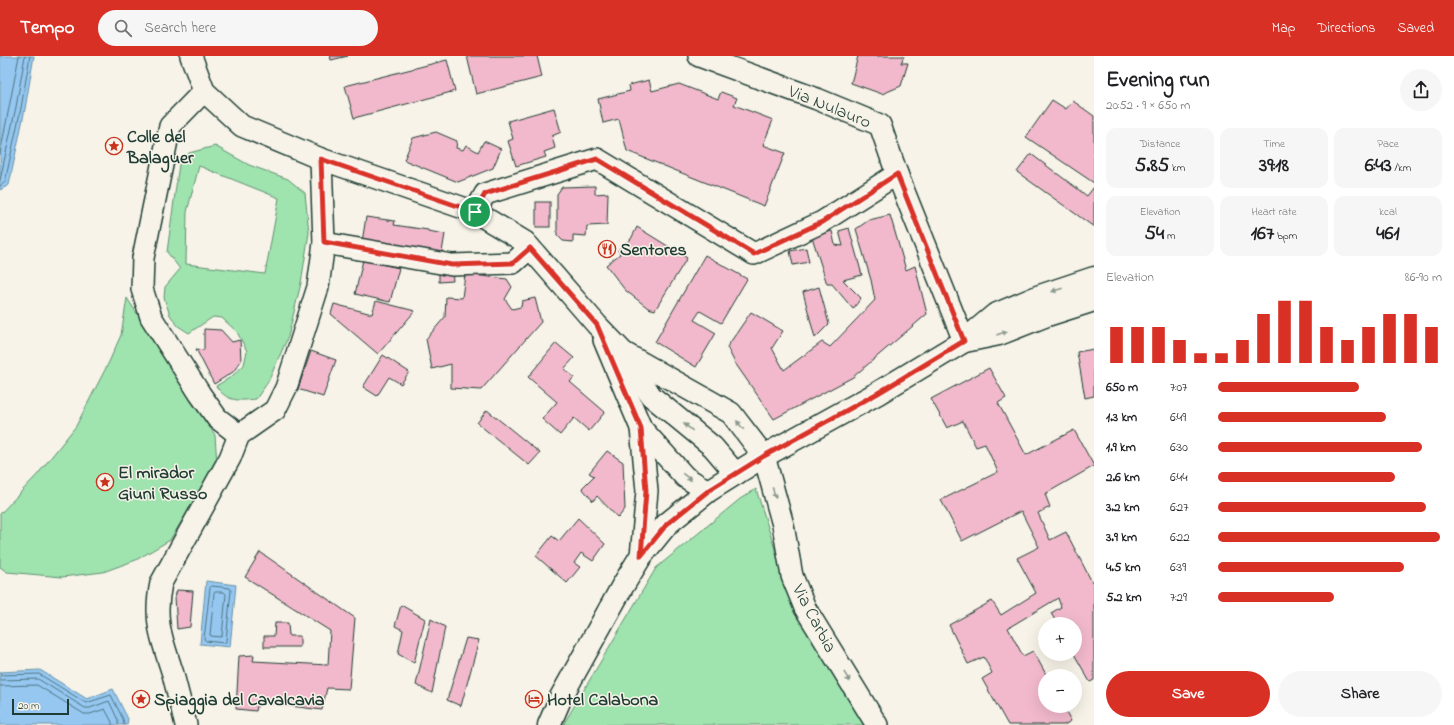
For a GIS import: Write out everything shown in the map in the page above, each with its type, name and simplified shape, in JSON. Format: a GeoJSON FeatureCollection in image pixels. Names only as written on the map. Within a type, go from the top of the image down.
{"type":"FeatureCollection","features":[{"type":"Feature","properties":{"kind":"main road"},"geometry":{"type":"LineString","coordinates":[[549,725],[561,697],[622,587],[641,556],[667,524],[708,491],[764,456],[878,393],[964,341],[995,315],[1040,296],[1094,278]]}},
{"type":"Feature","properties":{"kind":"main road"},"geometry":{"type":"LineString","coordinates":[[964,341],[999,334],[1047,315],[1094,300]]}},
{"type":"Feature","properties":{"kind":"street"},"geometry":{"type":"LineString","coordinates":[[191,56],[204,91],[242,126],[321,159],[475,212],[525,242],[597,325],[624,353],[651,396],[714,447],[736,474]]}},
{"type":"Feature","properties":{"kind":"street","name":"Via Nulauro"},"geometry":{"type":"LineString","coordinates":[[699,56],[817,99],[880,125],[897,174],[964,341]]}},
{"type":"Feature","properties":{"kind":"street"},"geometry":{"type":"LineString","coordinates":[[204,91],[170,126],[143,258],[142,289],[151,317],[200,394],[217,418],[239,435]]}},
{"type":"Feature","properties":{"kind":"street"},"geometry":{"type":"LineString","coordinates":[[186,725],[172,673],[161,640],[158,618],[158,599],[161,583],[223,472],[239,435],[275,410],[286,388],[318,287],[324,242],[321,159]]}},
{"type":"Feature","properties":{"kind":"street"},"geometry":{"type":"LineString","coordinates":[[475,212],[485,194],[597,159],[754,254],[822,222],[897,174]]}},
{"type":"Feature","properties":{"kind":"street"},"geometry":{"type":"LineString","coordinates":[[324,242],[452,265],[513,263],[530,248]]}},
{"type":"Feature","properties":{"kind":"street"},"geometry":{"type":"LineString","coordinates":[[597,325],[641,428],[646,491],[641,556]]}},
{"type":"Feature","properties":{"kind":"street"},"geometry":{"type":"LineString","coordinates":[[624,353],[731,413],[764,456]]}},
{"type":"Feature","properties":{"kind":"street"},"geometry":{"type":"LineString","coordinates":[[641,428],[685,477],[708,491]]}},
{"type":"Feature","properties":{"kind":"street","name":"Via Carbia"},"geometry":{"type":"LineString","coordinates":[[764,456],[783,525],[792,576],[805,608],[877,725]]}},
{"type":"Feature","properties":{"kind":"green space","name":"Colle del Balaguer"},"geometry":{"type":"Polygon","coordinates":[[[215,146],[249,165],[288,179],[305,193],[309,233],[301,283],[288,337],[268,382],[256,399],[238,400],[229,398],[216,386],[231,377],[244,365],[247,351],[237,332],[222,318],[213,317],[189,333],[178,326],[170,315],[164,298],[165,287],[180,269],[167,252],[179,164],[189,153],[215,146]],[[199,166],[187,212],[186,264],[265,274],[279,198],[199,166]]]}},
{"type":"Feature","properties":{"kind":"green space"},"geometry":{"type":"Polygon","coordinates":[[[127,298],[215,435],[217,464],[170,540],[136,560],[103,572],[62,577],[7,572],[0,567],[0,514],[37,475],[76,426],[109,362],[121,335],[127,298]]]}},
{"type":"Feature","properties":{"kind":"green space"},"geometry":{"type":"Polygon","coordinates":[[[756,489],[790,597],[869,725],[563,725],[656,568],[740,499],[756,489]]]}},
{"type":"Feature","properties":{"kind":"water"},"geometry":{"type":"Polygon","coordinates":[[[0,56],[34,56],[25,109],[9,185],[0,190],[0,56]]]}},
{"type":"Feature","properties":{"kind":"water"},"geometry":{"type":"Polygon","coordinates":[[[206,581],[236,585],[230,647],[200,644],[206,581]]]}},
{"type":"Feature","properties":{"kind":"water"},"geometry":{"type":"Polygon","coordinates":[[[40,670],[87,699],[113,689],[128,719],[127,725],[0,725],[0,672],[40,670]]]}},
{"type":"Feature","properties":{"kind":"building"},"geometry":{"type":"Polygon","coordinates":[[[330,56],[348,56],[331,60],[330,56]]]}},
{"type":"Feature","properties":{"kind":"building"},"geometry":{"type":"Polygon","coordinates":[[[467,56],[537,56],[542,77],[476,94],[467,56]]]}},
{"type":"Feature","properties":{"kind":"building"},"geometry":{"type":"Polygon","coordinates":[[[858,56],[904,56],[901,63],[908,63],[901,86],[882,94],[851,83],[858,56]]]}},
{"type":"Feature","properties":{"kind":"building"},"geometry":{"type":"Polygon","coordinates":[[[447,60],[455,91],[354,118],[345,86],[447,60]]]}},
{"type":"Feature","properties":{"kind":"building"},"geometry":{"type":"Polygon","coordinates":[[[649,80],[652,91],[679,84],[718,99],[721,92],[737,98],[734,105],[773,120],[763,145],[785,153],[764,206],[627,151],[619,119],[603,123],[598,99],[630,91],[629,85],[649,80]]]}},
{"type":"Feature","properties":{"kind":"building"},"geometry":{"type":"Polygon","coordinates":[[[1052,100],[1066,109],[1073,101],[1094,116],[1094,183],[1026,137],[1052,100]]]}},
{"type":"Feature","properties":{"kind":"building"},"geometry":{"type":"Polygon","coordinates":[[[554,108],[561,132],[552,136],[555,148],[544,152],[546,157],[516,166],[508,141],[513,139],[508,121],[554,108]]]}},
{"type":"Feature","properties":{"kind":"building"},"geometry":{"type":"Polygon","coordinates":[[[436,132],[457,141],[456,148],[463,150],[466,145],[478,152],[484,141],[501,149],[493,168],[458,182],[404,160],[413,138],[436,132]]]}},
{"type":"Feature","properties":{"kind":"building"},"geometry":{"type":"Polygon","coordinates":[[[1031,154],[1087,196],[1094,187],[1094,227],[1017,172],[1031,154]]]}},
{"type":"Feature","properties":{"kind":"building"},"geometry":{"type":"Polygon","coordinates":[[[595,186],[595,194],[608,193],[607,225],[587,226],[586,236],[573,235],[573,242],[563,241],[557,235],[557,194],[562,187],[595,186]]]}},
{"type":"Feature","properties":{"kind":"building"},"geometry":{"type":"Polygon","coordinates":[[[536,202],[550,202],[550,227],[536,227],[536,202]]]}},
{"type":"Feature","properties":{"kind":"building"},"geometry":{"type":"Polygon","coordinates":[[[890,215],[906,270],[915,266],[927,314],[853,377],[774,419],[735,363],[727,347],[751,312],[783,331],[772,348],[784,370],[822,342],[830,347],[875,300],[871,280],[856,229],[869,220],[890,215]]]}},
{"type":"Feature","properties":{"kind":"building"},"geometry":{"type":"Polygon","coordinates":[[[366,217],[395,221],[394,225],[445,234],[442,252],[362,242],[366,217]]]}},
{"type":"Feature","properties":{"kind":"building"},"geometry":{"type":"Polygon","coordinates":[[[637,227],[687,258],[655,310],[648,308],[625,290],[606,265],[620,254],[618,250],[631,239],[637,227]]]}},
{"type":"Feature","properties":{"kind":"building"},"geometry":{"type":"Polygon","coordinates":[[[849,228],[862,275],[843,280],[861,298],[853,309],[832,284],[827,284],[812,237],[832,231],[835,245],[843,246],[839,231],[849,228]]]}},
{"type":"Feature","properties":{"kind":"building"},"geometry":{"type":"Polygon","coordinates":[[[806,248],[809,262],[793,265],[790,251],[806,248]]]}},
{"type":"Feature","properties":{"kind":"building"},"geometry":{"type":"Polygon","coordinates":[[[705,255],[747,279],[721,323],[700,311],[694,320],[716,333],[696,367],[655,342],[705,255]]]}},
{"type":"Feature","properties":{"kind":"building"},"geometry":{"type":"Polygon","coordinates":[[[363,260],[399,268],[390,302],[355,294],[363,260]]]}},
{"type":"Feature","properties":{"kind":"building"},"geometry":{"type":"Polygon","coordinates":[[[439,269],[452,269],[453,281],[439,282],[439,269]]]}},
{"type":"Feature","properties":{"kind":"building"},"geometry":{"type":"Polygon","coordinates":[[[465,274],[507,279],[512,287],[505,299],[512,309],[521,307],[522,301],[535,298],[541,322],[481,390],[451,388],[451,364],[432,369],[426,339],[445,317],[446,297],[462,298],[465,274]]]}},
{"type":"Feature","properties":{"kind":"building"},"geometry":{"type":"Polygon","coordinates":[[[819,287],[829,324],[815,338],[803,292],[819,287]]]}},
{"type":"Feature","properties":{"kind":"building"},"geometry":{"type":"Polygon","coordinates":[[[376,301],[415,311],[378,354],[331,314],[334,304],[372,314],[376,301]]]}},
{"type":"Feature","properties":{"kind":"building"},"geometry":{"type":"Polygon","coordinates":[[[204,329],[221,330],[232,342],[240,340],[241,361],[233,372],[214,384],[196,349],[204,350],[204,329]]]}},
{"type":"Feature","properties":{"kind":"building"},"geometry":{"type":"Polygon","coordinates":[[[556,343],[574,358],[564,369],[574,377],[570,382],[605,412],[589,431],[574,418],[560,435],[542,419],[557,402],[528,377],[556,343]]]}},
{"type":"Feature","properties":{"kind":"building"},"geometry":{"type":"Polygon","coordinates":[[[1094,349],[1094,396],[1085,398],[1077,352],[1094,349]]]}},
{"type":"Feature","properties":{"kind":"building"},"geometry":{"type":"Polygon","coordinates":[[[311,351],[336,360],[323,397],[298,389],[311,351]]]}},
{"type":"Feature","properties":{"kind":"building"},"geometry":{"type":"Polygon","coordinates":[[[383,355],[409,372],[401,384],[389,377],[377,396],[363,387],[383,355]]]}},
{"type":"Feature","properties":{"kind":"building"},"geometry":{"type":"Polygon","coordinates":[[[989,368],[1006,398],[998,403],[1026,455],[1074,430],[1094,466],[1045,494],[1050,507],[1038,513],[1050,540],[1066,532],[1094,586],[1094,680],[1090,682],[1078,661],[1082,661],[1082,617],[1053,617],[1051,613],[1061,607],[1058,598],[1008,628],[1023,656],[1033,651],[1043,669],[1038,669],[1038,713],[1067,713],[1071,721],[1064,725],[1008,725],[982,679],[992,673],[984,657],[968,664],[949,625],[992,601],[1001,615],[1036,593],[1017,558],[1039,547],[1021,511],[962,541],[941,500],[998,472],[985,444],[976,447],[963,421],[947,428],[931,399],[989,368]]]}},
{"type":"Feature","properties":{"kind":"building"},"geometry":{"type":"Polygon","coordinates":[[[487,410],[540,453],[529,465],[477,423],[487,410]]]}},
{"type":"Feature","properties":{"kind":"building"},"geometry":{"type":"Polygon","coordinates":[[[607,451],[623,462],[625,509],[618,518],[597,496],[593,501],[582,488],[594,476],[589,473],[607,451]]]}},
{"type":"Feature","properties":{"kind":"building"},"geometry":{"type":"Polygon","coordinates":[[[578,518],[605,544],[593,561],[581,553],[574,563],[580,567],[567,583],[536,556],[552,536],[559,541],[578,518]]]}},
{"type":"Feature","properties":{"kind":"building"},"geometry":{"type":"Polygon","coordinates":[[[260,552],[355,618],[349,689],[327,688],[322,710],[258,702],[256,711],[236,709],[239,656],[254,655],[253,661],[328,665],[330,631],[245,577],[260,552]]]}},
{"type":"Feature","properties":{"kind":"building"},"geometry":{"type":"Polygon","coordinates":[[[177,590],[193,591],[190,627],[177,629],[175,597],[177,590]]]}},
{"type":"Feature","properties":{"kind":"building"},"geometry":{"type":"Polygon","coordinates":[[[401,605],[425,619],[414,663],[398,654],[403,630],[395,626],[401,605]]]}},
{"type":"Feature","properties":{"kind":"building"},"geometry":{"type":"Polygon","coordinates":[[[431,619],[445,627],[432,693],[416,685],[431,619]]]}},
{"type":"Feature","properties":{"kind":"building"},"geometry":{"type":"Polygon","coordinates":[[[275,623],[288,623],[289,636],[300,636],[300,647],[264,647],[264,636],[274,636],[275,623]]]}},
{"type":"Feature","properties":{"kind":"building"},"geometry":{"type":"Polygon","coordinates":[[[466,638],[479,640],[461,706],[447,700],[466,638]]]}},
{"type":"Feature","properties":{"kind":"place","name":"Colle del Balaguer"},"geometry":{"type":"Point","coordinates":[114,146]}},
{"type":"Feature","properties":{"kind":"place","name":"Sentores"},"geometry":{"type":"Point","coordinates":[607,249]}},
{"type":"Feature","properties":{"kind":"place","name":"El mirador Giuni Russo"},"geometry":{"type":"Point","coordinates":[105,482]}},
{"type":"Feature","properties":{"kind":"place","name":"Spiaggia del Cavalcavia"},"geometry":{"type":"Point","coordinates":[141,699]}},
{"type":"Feature","properties":{"kind":"place","name":"Hotel Calabona"},"geometry":{"type":"Point","coordinates":[534,699]}},
{"type":"Feature","properties":{"kind":"route"},"geometry":{"type":"LineString","coordinates":[[321,159],[475,212],[485,194],[597,159],[754,254],[822,222],[897,174],[964,341],[878,393],[764,456],[708,491],[667,524],[641,556],[646,491],[641,428],[597,325],[530,248],[513,263],[452,265],[324,242],[321,159]]}}]}
